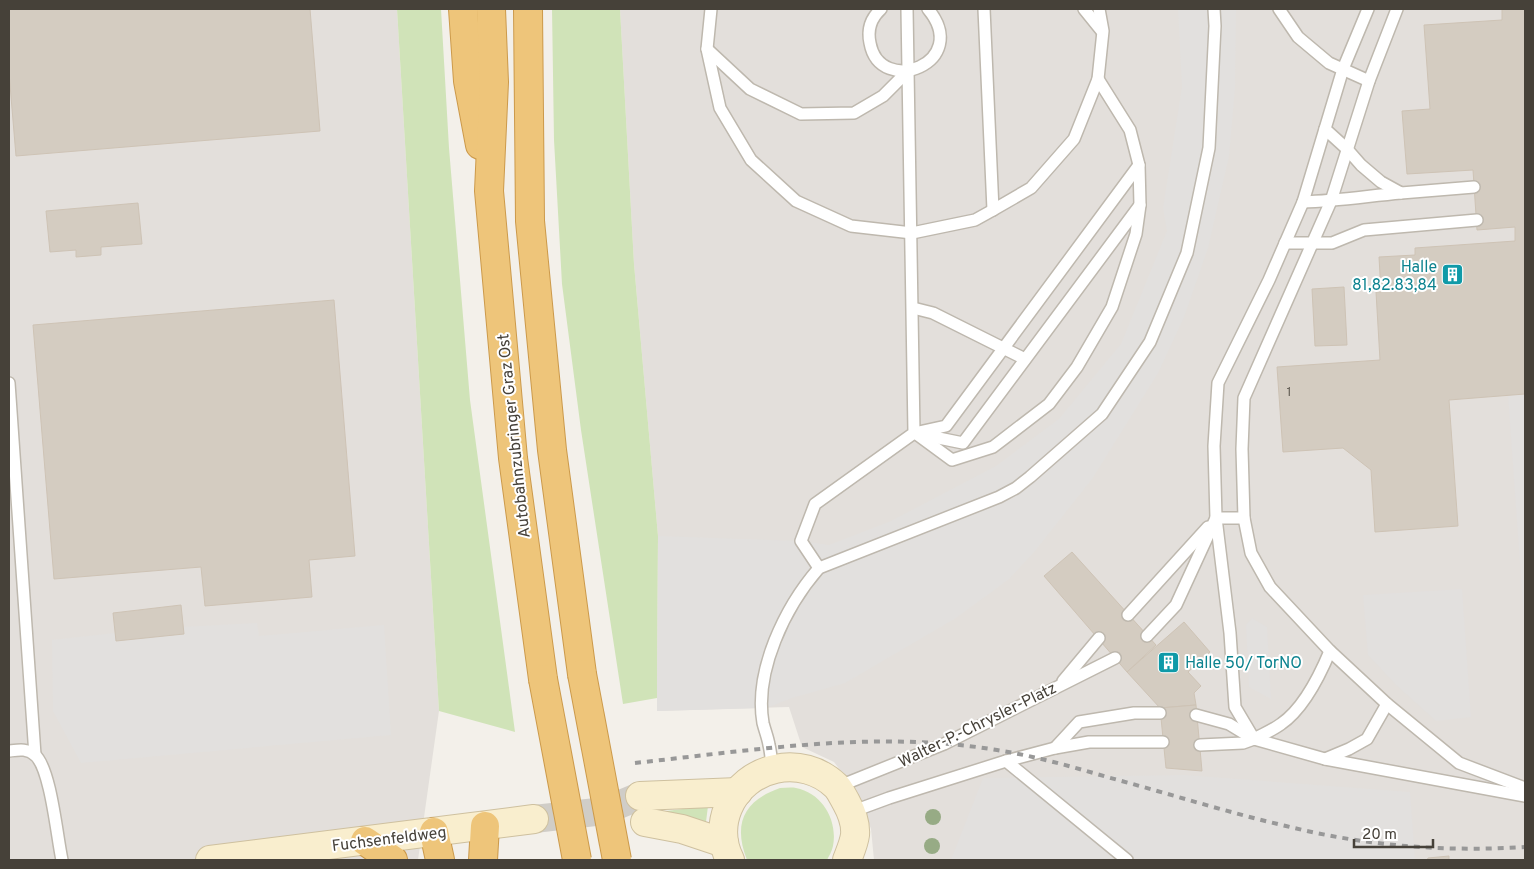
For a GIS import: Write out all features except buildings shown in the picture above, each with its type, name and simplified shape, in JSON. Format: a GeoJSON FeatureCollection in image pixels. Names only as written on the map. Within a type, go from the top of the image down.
{"type":"FeatureCollection","features":[{"type":"Feature","properties":{"kind":"highway"},"geometry":{"type":"LineString","coordinates":[[464,9],[468,82],[489,191]]}},
{"type":"Feature","properties":{"kind":"highway","name":"Autobahnzubringer Graz Ost"},"geometry":{"type":"LineString","coordinates":[[491,9],[494,82],[489,191],[513,458],[543,679],[577,860]]}},
{"type":"Feature","properties":{"kind":"highway"},"geometry":{"type":"LineString","coordinates":[[528,9],[530,221],[552,450],[582,674],[617,860]]}},
{"type":"Feature","properties":{"kind":"highway"},"geometry":{"type":"LineString","coordinates":[[483,860],[485,826]]}},
{"type":"Feature","properties":{"kind":"highway"},"geometry":{"type":"LineString","coordinates":[[434,832],[440,860]]}},
{"type":"Feature","properties":{"kind":"highway"},"geometry":{"type":"LineString","coordinates":[[365,841],[393,860]]}},
{"type":"Feature","properties":{"kind":"main road"},"geometry":{"type":"LineString","coordinates":[[727,851],[723,829],[725,815],[732,799],[742,785],[756,775],[773,768],[796,768],[811,771],[828,779],[837,787],[851,812],[855,834],[852,857]]}},
{"type":"Feature","properties":{"kind":"main road"},"geometry":{"type":"LineString","coordinates":[[640,796],[738,792]]}},
{"type":"Feature","properties":{"kind":"main road","name":"Fuchsenfeldweg"},"geometry":{"type":"LineString","coordinates":[[210,860],[250,857],[534,819]]}},
{"type":"Feature","properties":{"kind":"main road"},"geometry":{"type":"LineString","coordinates":[[645,822],[682,830],[727,851]]}},
{"type":"Feature","properties":{"kind":"lane"},"geometry":{"type":"LineString","coordinates":[[711,9],[707,49],[720,108],[751,160],[796,201],[852,226],[912,233],[975,220],[1031,188],[1074,139],[1098,79],[1103,31],[1099,9]]}},
{"type":"Feature","properties":{"kind":"lane"},"geometry":{"type":"LineString","coordinates":[[881,9],[870,25],[871,48],[877,58],[886,66],[908,71],[920,68],[930,61],[936,52],[940,40],[940,29],[936,18],[928,9]]}},
{"type":"Feature","properties":{"kind":"lane"},"geometry":{"type":"LineString","coordinates":[[907,9],[914,433]]}},
{"type":"Feature","properties":{"kind":"lane"},"geometry":{"type":"LineString","coordinates":[[984,9],[993,210]]}},
{"type":"Feature","properties":{"kind":"lane"},"geometry":{"type":"LineString","coordinates":[[1084,9],[1103,31]]}},
{"type":"Feature","properties":{"kind":"lane"},"geometry":{"type":"LineString","coordinates":[[773,768],[763,722],[762,694],[767,666],[772,646],[804,585],[819,568],[999,497],[1016,488],[1102,414],[1150,342],[1187,253],[1209,148],[1215,26],[1214,9]]}},
{"type":"Feature","properties":{"kind":"lane"},"geometry":{"type":"LineString","coordinates":[[1279,9],[1298,37],[1329,63],[1369,80]]}},
{"type":"Feature","properties":{"kind":"lane"},"geometry":{"type":"LineString","coordinates":[[1254,739],[1235,707],[1230,633],[1216,518],[1214,446],[1218,383],[1269,280],[1302,202],[1343,70],[1368,9]]}},
{"type":"Feature","properties":{"kind":"lane"},"geometry":{"type":"LineString","coordinates":[[1398,9],[1369,80],[1331,201],[1244,398],[1242,449],[1244,518],[1251,553],[1270,587],[1330,651],[1387,704],[1459,762],[1525,788]]}},
{"type":"Feature","properties":{"kind":"lane"},"geometry":{"type":"LineString","coordinates":[[707,49],[750,89],[801,114],[854,112],[883,96],[908,71]]}},
{"type":"Feature","properties":{"kind":"lane"},"geometry":{"type":"LineString","coordinates":[[914,433],[952,460],[993,447],[1049,404],[1078,366],[1112,307],[1136,234],[1140,205],[1139,165],[1130,130],[1098,79]]}},
{"type":"Feature","properties":{"kind":"lane"},"geometry":{"type":"LineString","coordinates":[[1325,129],[1380,182],[1401,193]]}},
{"type":"Feature","properties":{"kind":"lane"},"geometry":{"type":"LineString","coordinates":[[819,568],[801,541],[814,504],[914,433],[946,426],[1139,165]]}},
{"type":"Feature","properties":{"kind":"lane"},"geometry":{"type":"LineString","coordinates":[[1302,202],[1331,201],[1350,197],[1474,187]]}},
{"type":"Feature","properties":{"kind":"lane"},"geometry":{"type":"LineString","coordinates":[[914,433],[963,443],[1140,205]]}},
{"type":"Feature","properties":{"kind":"lane"},"geometry":{"type":"LineString","coordinates":[[1285,243],[1332,243],[1364,230],[1477,220]]}},
{"type":"Feature","properties":{"kind":"lane"},"geometry":{"type":"LineString","coordinates":[[913,308],[932,313],[1025,359]]}},
{"type":"Feature","properties":{"kind":"lane"},"geometry":{"type":"LineString","coordinates":[[9,383],[34,755],[43,768],[56,822],[62,860]]}},
{"type":"Feature","properties":{"kind":"lane"},"geometry":{"type":"LineString","coordinates":[[1128,615],[1216,518],[1244,518]]}},
{"type":"Feature","properties":{"kind":"lane"},"geometry":{"type":"LineString","coordinates":[[1146,636],[1176,605],[1216,518]]}},
{"type":"Feature","properties":{"kind":"lane"},"geometry":{"type":"LineString","coordinates":[[1061,684],[1099,638]]}},
{"type":"Feature","properties":{"kind":"lane"},"geometry":{"type":"LineString","coordinates":[[1200,746],[1242,743],[1254,739],[1282,724],[1299,706],[1321,673],[1330,651]]}},
{"type":"Feature","properties":{"kind":"lane","name":"Walter-P.-Chrysler-Platz"},"geometry":{"type":"LineString","coordinates":[[837,787],[944,744],[1115,658]]}},
{"type":"Feature","properties":{"kind":"lane"},"geometry":{"type":"LineString","coordinates":[[1325,759],[1349,749],[1366,739],[1387,704]]}},
{"type":"Feature","properties":{"kind":"lane"},"geometry":{"type":"LineString","coordinates":[[1055,748],[1079,722],[1134,713],[1160,713]]}},
{"type":"Feature","properties":{"kind":"lane"},"geometry":{"type":"LineString","coordinates":[[1196,715],[1229,724],[1254,739],[1325,759],[1525,796]]}},
{"type":"Feature","properties":{"kind":"lane","name":"Walter-P.-Chrysler-Platz"},"geometry":{"type":"LineString","coordinates":[[851,812],[1006,761],[1055,748],[1089,742],[1163,742]]}},
{"type":"Feature","properties":{"kind":"lane"},"geometry":{"type":"LineString","coordinates":[[9,751],[23,750],[34,755]]}},
{"type":"Feature","properties":{"kind":"lane"},"geometry":{"type":"LineString","coordinates":[[1006,761],[1127,860]]}},
{"type":"Feature","properties":{"kind":"shaded area"},"geometry":{"type":"Polygon","coordinates":[[[9,9],[397,9],[439,711],[418,860],[9,860],[9,9]]]}},
{"type":"Feature","properties":{"kind":"shaded area"},"geometry":{"type":"Polygon","coordinates":[[[620,9],[1525,9],[1525,860],[874,860],[871,829],[857,792],[834,762],[802,747],[789,707],[657,711],[658,536],[634,264],[620,9]]]}},
{"type":"Feature","properties":{"kind":"shaded area"},"geometry":{"type":"Polygon","coordinates":[[[1178,9],[1236,9],[1235,88],[1229,156],[1208,248],[1184,317],[1158,373],[1092,479],[1035,551],[1009,579],[956,618],[845,683],[792,698],[766,708],[657,711],[658,536],[801,541],[829,545],[891,521],[996,466],[1059,419],[1121,344],[1167,231],[1163,208],[1182,87],[1178,9]]]}},
{"type":"Feature","properties":{"kind":"shaded area"},"geometry":{"type":"Polygon","coordinates":[[[1525,394],[1525,634],[1508,395],[1525,394]]]}},
{"type":"Feature","properties":{"kind":"shaded area"},"geometry":{"type":"Polygon","coordinates":[[[1462,589],[1471,717],[1436,721],[1396,685],[1368,655],[1363,595],[1462,589]]]}},
{"type":"Feature","properties":{"kind":"shaded area"},"geometry":{"type":"Polygon","coordinates":[[[1252,618],[1267,627],[1271,699],[1249,687],[1246,625],[1252,618]]]}},
{"type":"Feature","properties":{"kind":"shaded area"},"geometry":{"type":"Polygon","coordinates":[[[257,623],[259,636],[384,625],[391,735],[81,763],[53,711],[52,640],[115,633],[116,641],[184,634],[183,627],[257,623]]]}},
{"type":"Feature","properties":{"kind":"shaded area"},"geometry":{"type":"Polygon","coordinates":[[[1184,775],[1410,792],[1415,860],[951,860],[983,778],[1184,775]]]}},
{"type":"Feature","properties":{"kind":"green space"},"geometry":{"type":"Polygon","coordinates":[[[397,9],[441,9],[449,148],[470,400],[515,732],[439,711],[397,9]]]}},
{"type":"Feature","properties":{"kind":"green space"},"geometry":{"type":"Polygon","coordinates":[[[552,9],[620,9],[634,264],[658,536],[657,698],[623,704],[581,430],[562,284],[554,140],[552,9]]]}},
{"type":"Feature","properties":{"kind":"green space"},"geometry":{"type":"Polygon","coordinates":[[[780,788],[794,788],[805,791],[826,809],[833,827],[834,836],[833,848],[827,860],[747,860],[741,835],[744,815],[757,800],[767,793],[780,788]]]}},
{"type":"Feature","properties":{"kind":"green space"},"geometry":{"type":"Polygon","coordinates":[[[708,806],[706,822],[666,815],[666,811],[708,806]]]}},
{"type":"Feature","properties":{"kind":"tunnel"},"geometry":{"type":"LineString","coordinates":[[534,819],[604,811],[640,796]]}},
{"type":"Feature","properties":{"kind":"railway"},"geometry":{"type":"LineString","coordinates":[[635,763],[816,744],[861,742],[952,744],[1038,758],[1219,809],[1316,833],[1375,843],[1434,848],[1525,847]]}},
{"type":"Feature","properties":{"kind":"place","name":"Halle 81,82.83,84"},"geometry":{"type":"Point","coordinates":[1453,275]}},
{"type":"Feature","properties":{"kind":"place","name":"Halle 50/ TorNO"},"geometry":{"type":"Point","coordinates":[1169,662]}}]}
